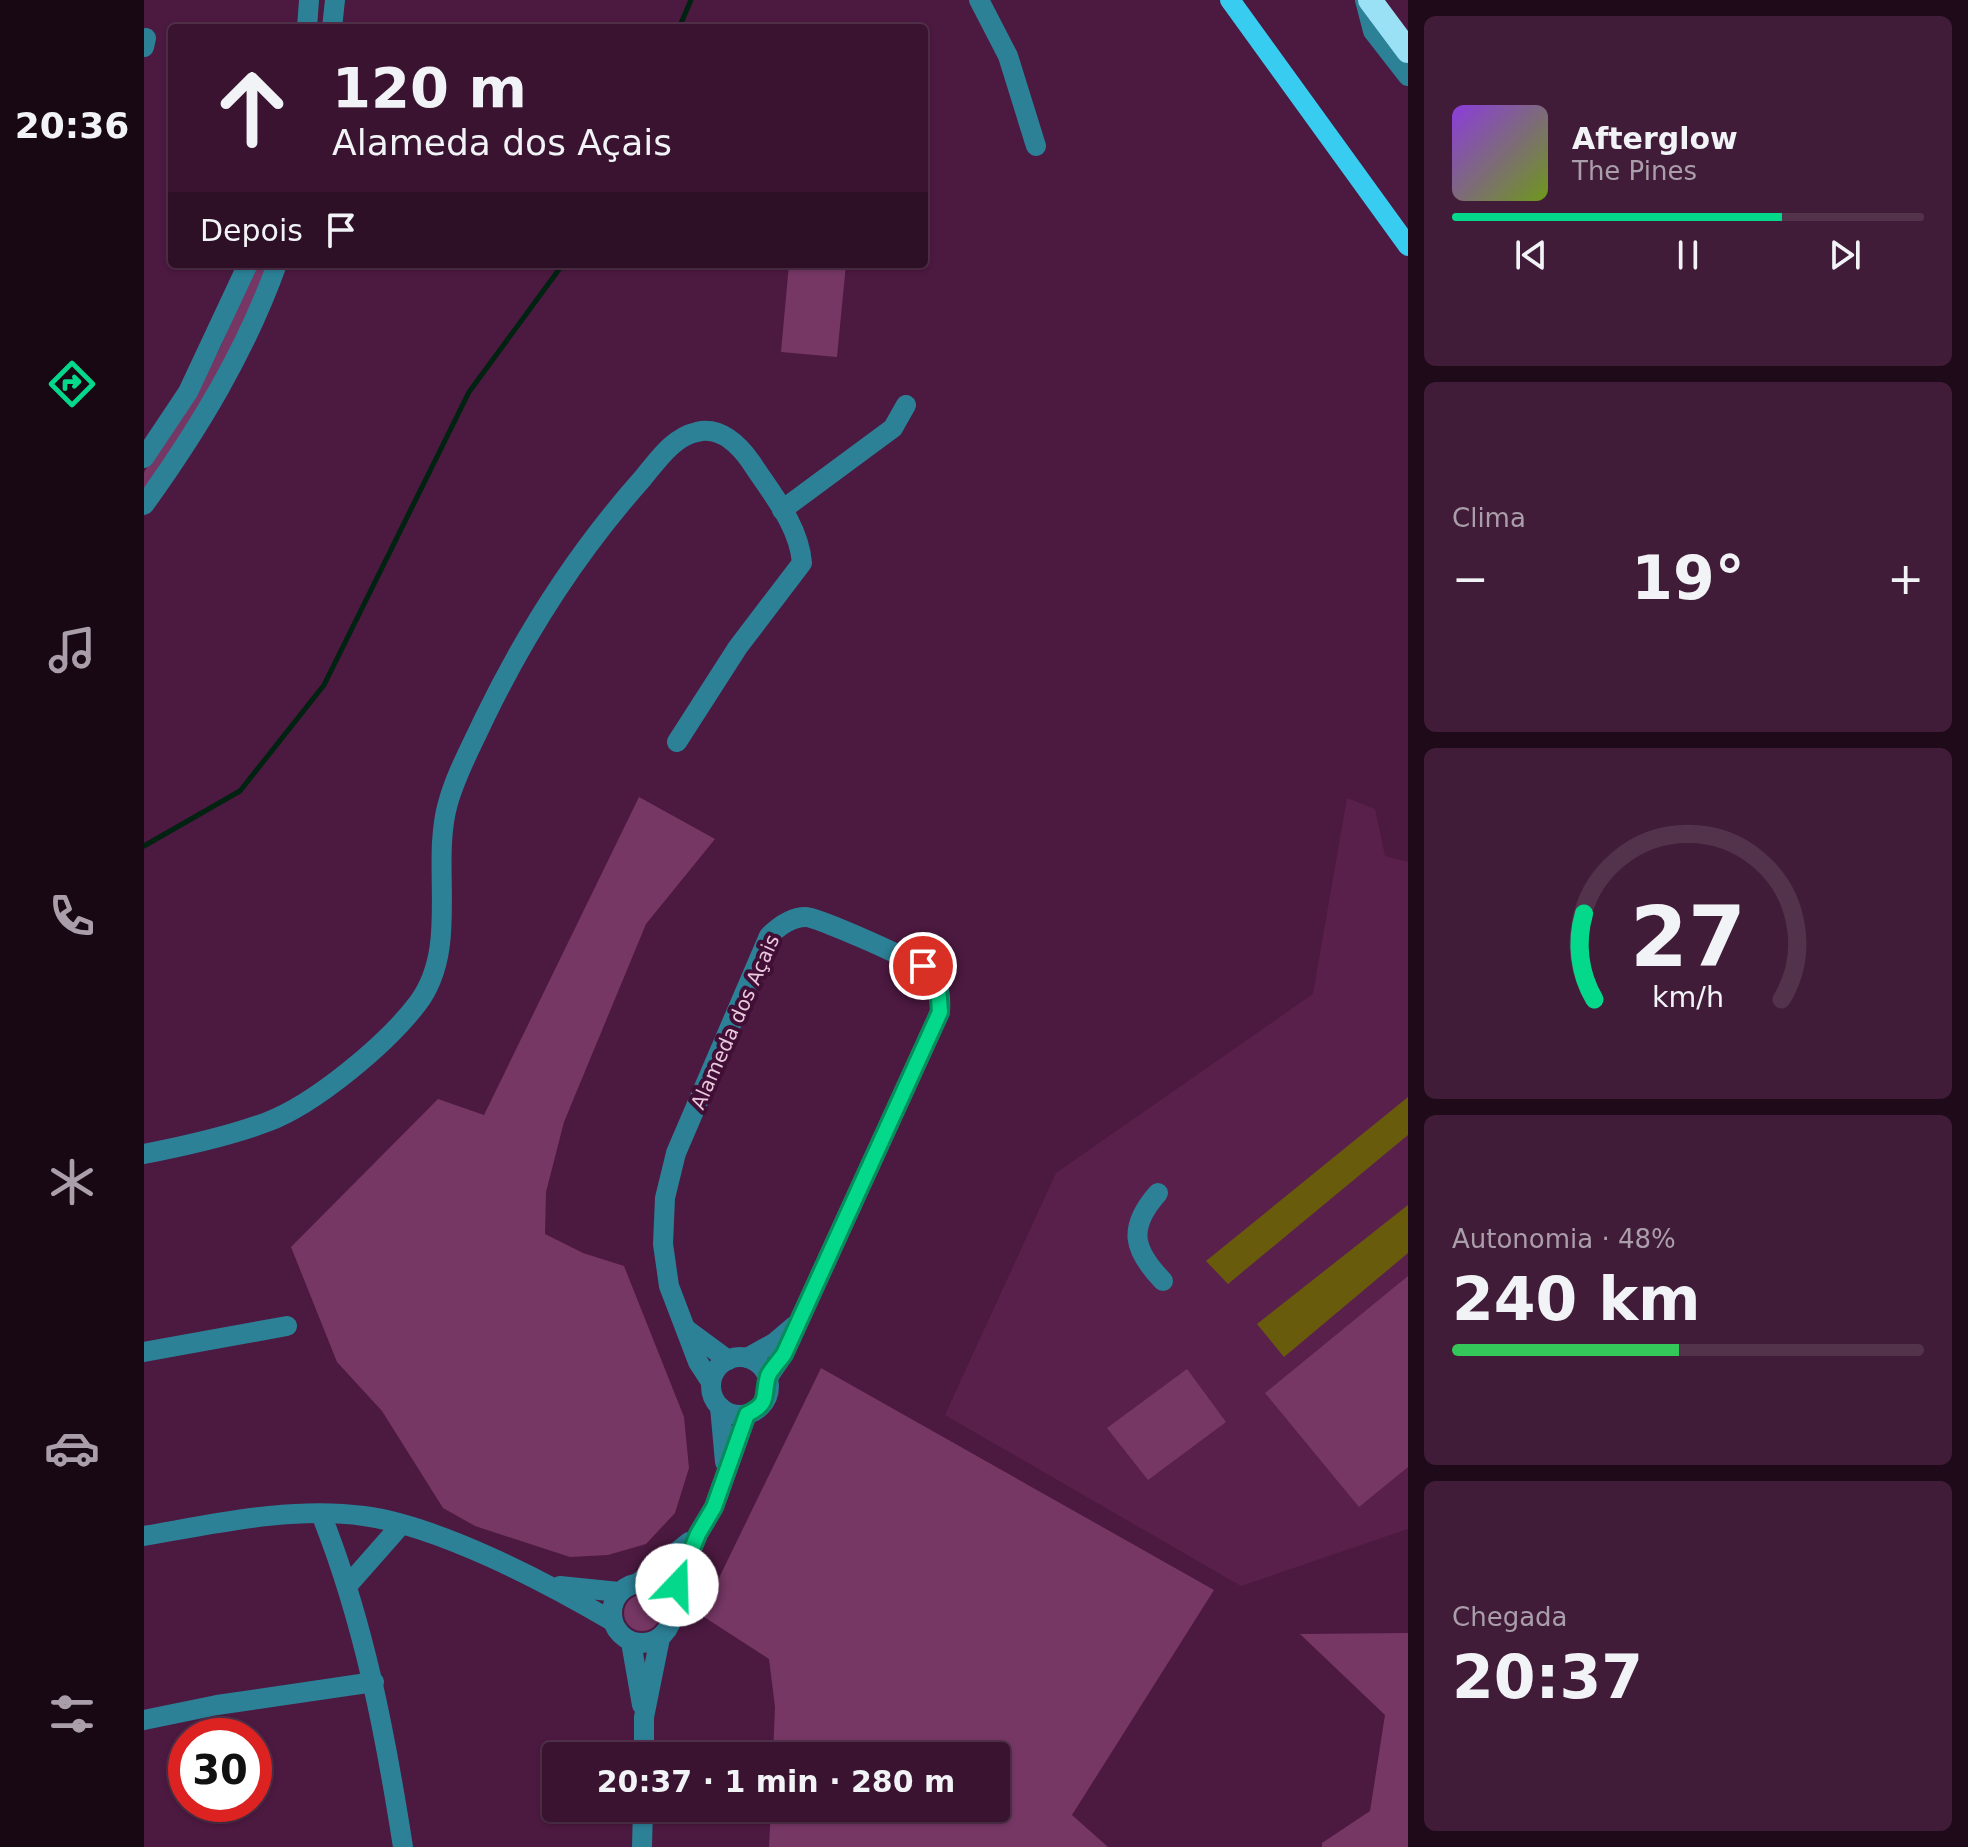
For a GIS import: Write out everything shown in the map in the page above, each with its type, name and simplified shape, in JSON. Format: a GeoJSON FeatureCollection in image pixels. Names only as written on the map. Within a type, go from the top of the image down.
{"type":"FeatureCollection","features":[{"type":"Feature","properties":{"kind":"highway"},"geometry":{"type":"LineString","coordinates":[[1368,0],[1408,51]]}},
{"type":"Feature","properties":{"kind":"main road"},"geometry":{"type":"LineString","coordinates":[[1230,0],[1408,246]]}},
{"type":"Feature","properties":{"kind":"street"},"geometry":{"type":"LineString","coordinates":[[307,24],[309,0]]}},
{"type":"Feature","properties":{"kind":"street"},"geometry":{"type":"LineString","coordinates":[[332,24],[335,0]]}},
{"type":"Feature","properties":{"kind":"street"},"geometry":{"type":"LineString","coordinates":[[979,0],[1008,56],[1036,146]]}},
{"type":"Feature","properties":{"kind":"street"},"geometry":{"type":"LineString","coordinates":[[1368,0],[1373,31],[1408,76]]}},
{"type":"Feature","properties":{"kind":"street"},"geometry":{"type":"LineString","coordinates":[[144,458],[188,392],[246,268]]}},
{"type":"Feature","properties":{"kind":"street"},"geometry":{"type":"LineString","coordinates":[[144,505],[209,409],[240,350],[275,268]]}},
{"type":"Feature","properties":{"kind":"street"},"geometry":{"type":"LineString","coordinates":[[782,510],[893,428],[906,405]]}},
{"type":"Feature","properties":{"kind":"street"},"geometry":{"type":"LineString","coordinates":[[144,1154],[194,1144],[269,1121],[336,1081],[418,1003],[432,978],[438,946],[441,832],[459,770],[514,657],[561,582],[617,507],[676,441],[701,430],[719,434],[739,444],[801,545],[802,563],[797,574],[738,647],[677,742]]}},
{"type":"Feature","properties":{"kind":"street","name":"Alameda dos Açais"},"geometry":{"type":"LineString","coordinates":[[683,1326],[669,1286],[663,1244],[665,1198],[676,1153],[769,936],[789,920],[810,916],[923,966],[938,986],[941,1003],[797,1323]]}},
{"type":"Feature","properties":{"kind":"street"},"geometry":{"type":"LineString","coordinates":[[1158,1193],[1137,1225],[1138,1246],[1147,1264],[1163,1281]]}},
{"type":"Feature","properties":{"kind":"street"},"geometry":{"type":"LineString","coordinates":[[711,1382],[714,1373],[774,1343],[797,1323]]}},
{"type":"Feature","properties":{"kind":"street"},"geometry":{"type":"LineString","coordinates":[[683,1326],[720,1407],[728,1412],[747,1414],[767,1396],[768,1377],[784,1354],[797,1323]]}},
{"type":"Feature","properties":{"kind":"street"},"geometry":{"type":"LineString","coordinates":[[144,1352],[287,1326]]}},
{"type":"Feature","properties":{"kind":"street"},"geometry":{"type":"LineString","coordinates":[[683,1326],[737,1359],[756,1362],[768,1377]]}},
{"type":"Feature","properties":{"kind":"street"},"geometry":{"type":"LineString","coordinates":[[720,1407],[726,1470]]}},
{"type":"Feature","properties":{"kind":"street"},"geometry":{"type":"LineString","coordinates":[[644,1717],[660,1638],[671,1622],[671,1602],[698,1534],[714,1507],[747,1414]]}},
{"type":"Feature","properties":{"kind":"street"},"geometry":{"type":"LineString","coordinates":[[321,1514],[349,1584],[374,1682],[403,1847]]}},
{"type":"Feature","properties":{"kind":"street"},"geometry":{"type":"LineString","coordinates":[[144,1536],[221,1523],[321,1514],[364,1516],[401,1525],[474,1551],[544,1584],[612,1621],[623,1637],[631,1642],[651,1642],[660,1638]]}},
{"type":"Feature","properties":{"kind":"street"},"geometry":{"type":"LineString","coordinates":[[349,1584],[401,1525]]}},
{"type":"Feature","properties":{"kind":"street"},"geometry":{"type":"LineString","coordinates":[[612,1621],[611,1611],[628,1587],[671,1559],[698,1534]]}},
{"type":"Feature","properties":{"kind":"street"},"geometry":{"type":"LineString","coordinates":[[544,1584],[658,1587],[671,1602]]}},
{"type":"Feature","properties":{"kind":"street"},"geometry":{"type":"LineString","coordinates":[[631,1642],[644,1717],[644,1742]]}},
{"type":"Feature","properties":{"kind":"street"},"geometry":{"type":"LineString","coordinates":[[144,1720],[217,1705],[374,1682]]}},
{"type":"Feature","properties":{"kind":"street"},"geometry":{"type":"LineString","coordinates":[[642,1847],[643,1822]]}},
{"type":"Feature","properties":{"kind":"shaded area"},"geometry":{"type":"Polygon","coordinates":[[[254,268],[265,268],[229,353],[180,438],[144,492],[144,472],[184,415],[220,348],[254,268]]]}},
{"type":"Feature","properties":{"kind":"shaded area"},"geometry":{"type":"Polygon","coordinates":[[[789,268],[846,268],[837,357],[781,352],[789,268]]]}},
{"type":"Feature","properties":{"kind":"shaded area"},"geometry":{"type":"Polygon","coordinates":[[[639,797],[715,839],[646,924],[564,1122],[546,1192],[545,1234],[583,1253],[624,1266],[684,1417],[689,1468],[675,1513],[646,1544],[608,1555],[570,1557],[475,1526],[443,1508],[382,1411],[337,1362],[291,1247],[438,1099],[484,1115],[639,797]]]}},
{"type":"Feature","properties":{"kind":"shaded area"},"geometry":{"type":"Polygon","coordinates":[[[1347,798],[1375,809],[1385,856],[1408,862],[1408,1529],[1241,1586],[945,1415],[1056,1173],[1313,994],[1347,798]]]}},
{"type":"Feature","properties":{"kind":"shaded area"},"geometry":{"type":"Polygon","coordinates":[[[1408,1276],[1408,1467],[1359,1507],[1265,1393],[1408,1276]]]}},
{"type":"Feature","properties":{"kind":"shaded area"},"geometry":{"type":"Polygon","coordinates":[[[821,1368],[1214,1590],[1072,1815],[1108,1847],[769,1847],[770,1822],[1010,1822],[1010,1742],[774,1742],[775,1707],[769,1659],[701,1615],[821,1368]]]}},
{"type":"Feature","properties":{"kind":"shaded area"},"geometry":{"type":"Polygon","coordinates":[[[1187,1369],[1226,1422],[1148,1480],[1107,1428],[1187,1369]]]}},
{"type":"Feature","properties":{"kind":"shaded area"},"geometry":{"type":"Polygon","coordinates":[[[642,1595],[655,1600],[660,1613],[655,1626],[642,1631],[629,1626],[624,1613],[629,1600],[642,1595]]]}},
{"type":"Feature","properties":{"kind":"shaded area"},"geometry":{"type":"Polygon","coordinates":[[[1408,1633],[1408,1847],[1322,1847],[1322,1843],[1370,1811],[1385,1715],[1300,1634],[1408,1633]]]}},
{"type":"Feature","properties":{"kind":"building"},"geometry":{"type":"Polygon","coordinates":[[[1408,1097],[1408,1135],[1228,1284],[1206,1261],[1408,1097]]]}},
{"type":"Feature","properties":{"kind":"building"},"geometry":{"type":"Polygon","coordinates":[[[1408,1205],[1408,1253],[1284,1357],[1257,1324],[1408,1205]]]}},
{"type":"Feature","properties":{"kind":"waterway"},"geometry":{"type":"LineString","coordinates":[[681,24],[691,0]]}},
{"type":"Feature","properties":{"kind":"waterway"},"geometry":{"type":"LineString","coordinates":[[144,846],[240,791],[324,685],[469,392],[560,268]]}},
{"type":"Feature","properties":{"kind":"route"},"geometry":{"type":"LineString","coordinates":[[677,1585],[698,1534],[714,1507],[747,1414],[762,1404],[767,1396],[768,1377],[784,1354],[940,1012],[938,986],[923,966]]}}]}
